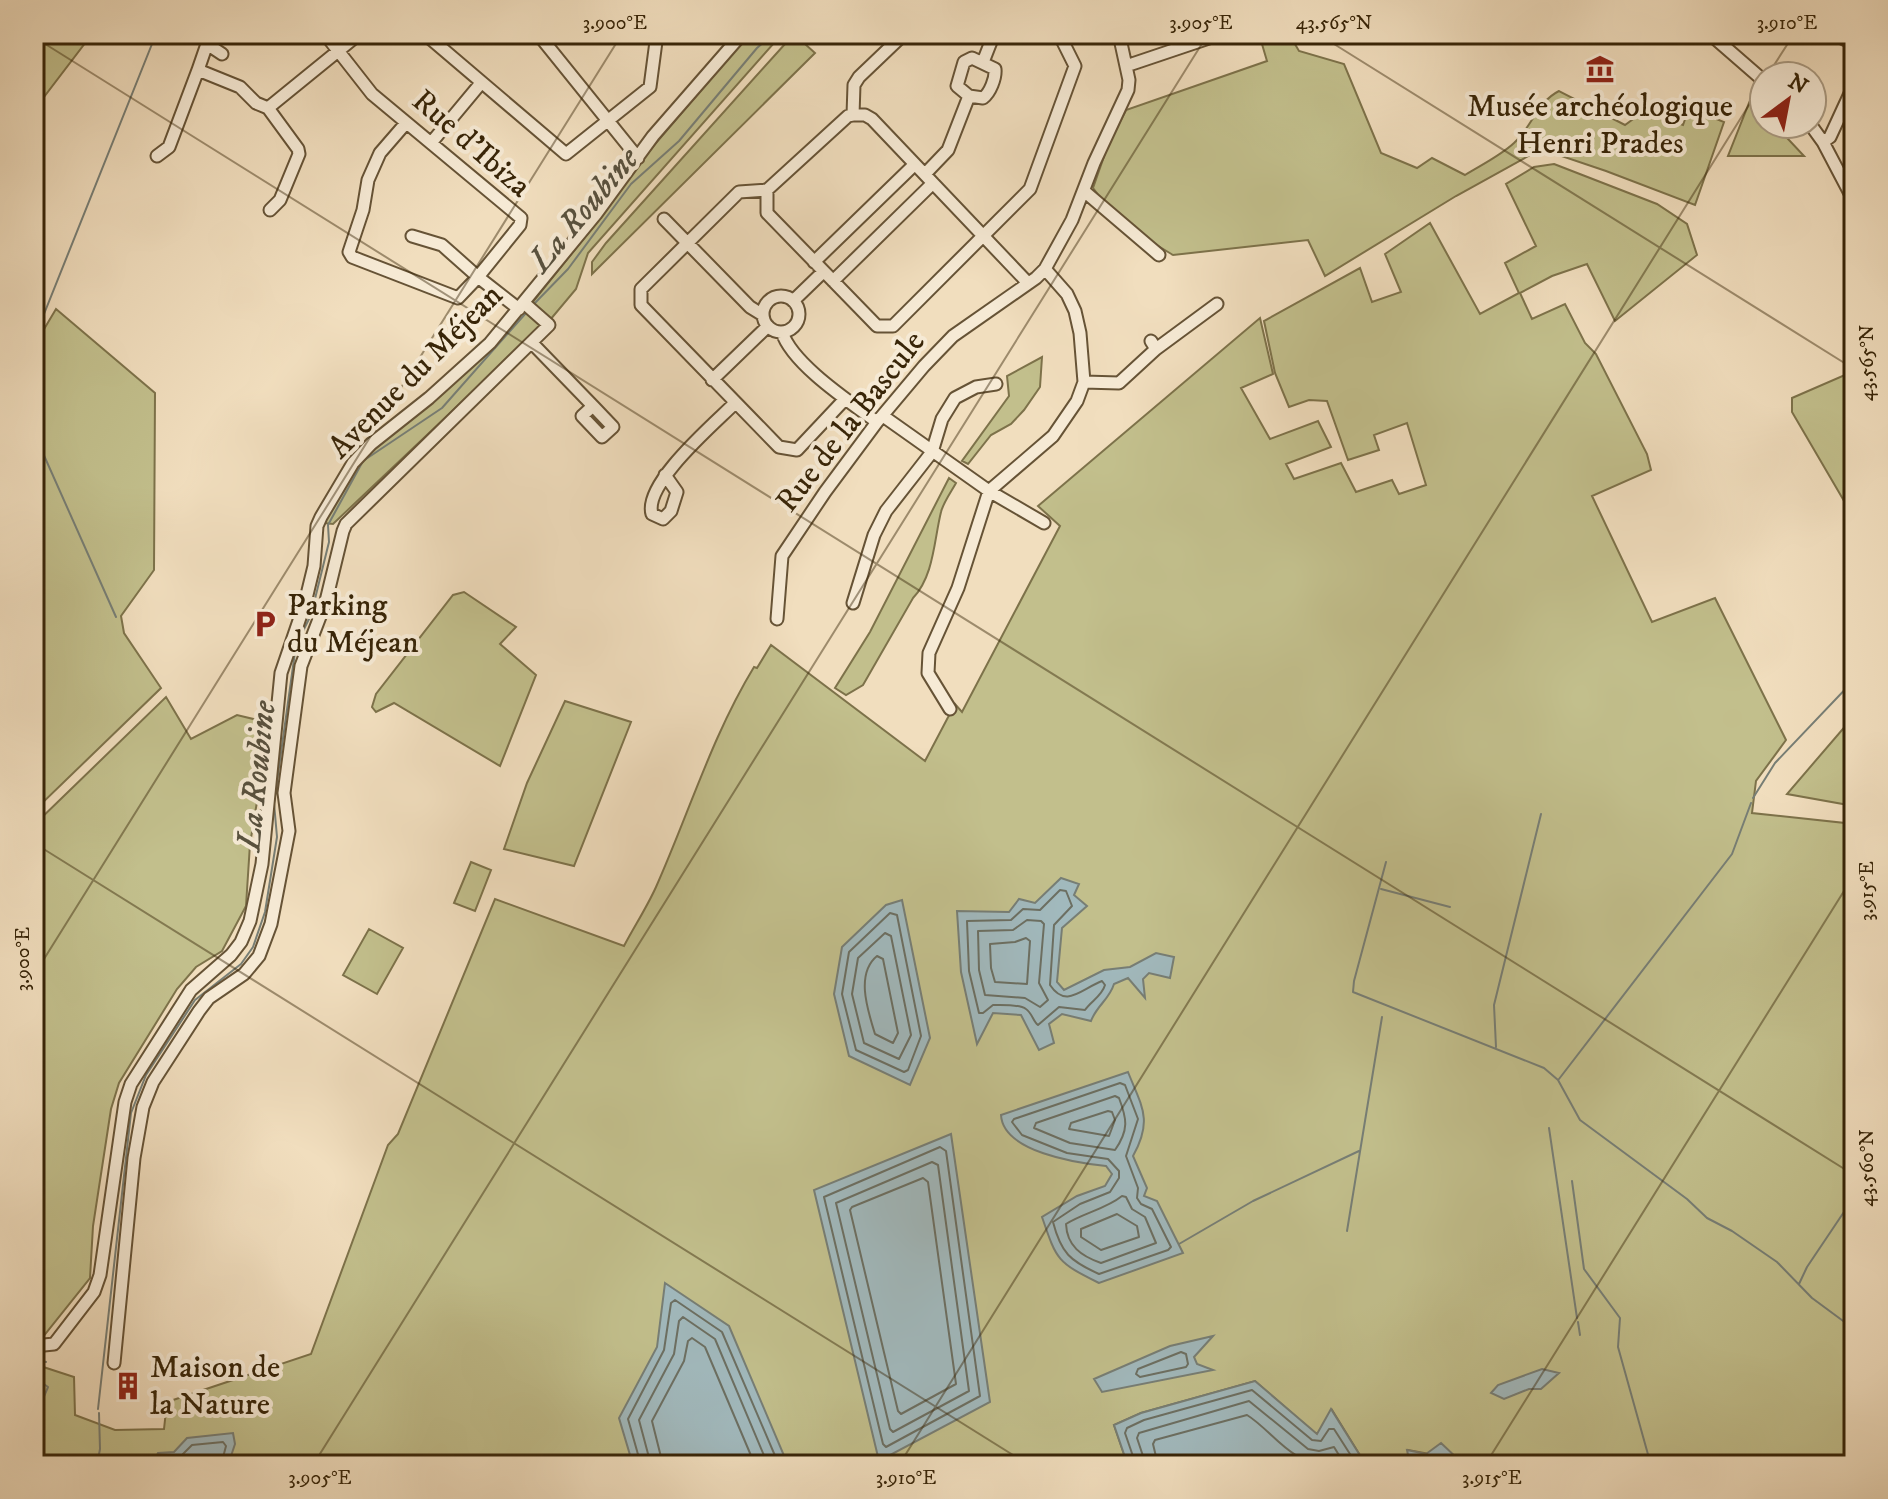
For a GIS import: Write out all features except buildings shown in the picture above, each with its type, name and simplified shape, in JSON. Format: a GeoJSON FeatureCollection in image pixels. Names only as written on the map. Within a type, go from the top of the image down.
{"type":"FeatureCollection","features":[{"type":"Feature","properties":{"kind":"street","name":"Rue d'Ibiza"},"geometry":{"type":"LineString","coordinates":[[325,34],[372,94],[521,218],[520,225],[478,277]]}},
{"type":"Feature","properties":{"kind":"street"},"geometry":{"type":"LineString","coordinates":[[268,108],[359,34]]}},
{"type":"Feature","properties":{"kind":"street"},"geometry":{"type":"LineString","coordinates":[[425,34],[566,154],[650,87],[657,34]]}},
{"type":"Feature","properties":{"kind":"street"},"geometry":{"type":"LineString","coordinates":[[538,34],[638,158]]}},
{"type":"Feature","properties":{"kind":"street","name":"Avenue du Méjean"},"geometry":{"type":"LineString","coordinates":[[34,1346],[54,1344],[94,1292],[100,1275],[117,1146],[131,1084],[191,990],[231,955],[250,921],[262,864],[281,673],[305,603],[321,517],[353,463],[371,444],[481,351],[522,306],[653,136],[742,34]]}},
{"type":"Feature","properties":{"kind":"street"},"geometry":{"type":"LineString","coordinates":[[853,115],[854,85],[904,34]]}},
{"type":"Feature","properties":{"kind":"street"},"geometry":{"type":"LineString","coordinates":[[983,62],[994,34]]}},
{"type":"Feature","properties":{"kind":"street"},"geometry":{"type":"LineString","coordinates":[[767,190],[767,213],[877,326],[893,326],[1030,189],[1075,66],[1059,34]]}},
{"type":"Feature","properties":{"kind":"street","name":"Rue de la Bascule"},"geometry":{"type":"LineString","coordinates":[[777,619],[782,556],[825,492],[880,419],[953,336],[1045,269],[1062,240],[1128,90],[1119,34]]}},
{"type":"Feature","properties":{"kind":"street"},"geometry":{"type":"LineString","coordinates":[[1126,66],[1221,34]]}},
{"type":"Feature","properties":{"kind":"street"},"geometry":{"type":"LineString","coordinates":[[1710,34],[1748,67]]}},
{"type":"Feature","properties":{"kind":"street"},"geometry":{"type":"LineString","coordinates":[[1834,34],[1854,44]]}},
{"type":"Feature","properties":{"kind":"street"},"geometry":{"type":"LineString","coordinates":[[157,156],[169,147],[209,39],[222,54]]}},
{"type":"Feature","properties":{"kind":"street"},"geometry":{"type":"LineString","coordinates":[[967,59],[983,62],[995,69],[996,74],[985,97],[969,96],[957,86],[957,80],[967,59]]}},
{"type":"Feature","properties":{"kind":"street"},"geometry":{"type":"LineString","coordinates":[[198,70],[240,87],[256,103],[268,108],[298,149],[299,154],[280,200],[270,210]]}},
{"type":"Feature","properties":{"kind":"street"},"geometry":{"type":"LineString","coordinates":[[431,143],[481,83]]}},
{"type":"Feature","properties":{"kind":"street"},"geometry":{"type":"LineString","coordinates":[[1854,85],[1830,137],[1823,142],[1854,201]]}},
{"type":"Feature","properties":{"kind":"street"},"geometry":{"type":"LineString","coordinates":[[833,281],[929,178],[948,150],[969,96]]}},
{"type":"Feature","properties":{"kind":"street"},"geometry":{"type":"LineString","coordinates":[[845,399],[797,450],[779,447],[641,305],[641,289],[739,192],[767,190],[848,116],[865,115],[872,119],[1028,283]]}},
{"type":"Feature","properties":{"kind":"street"},"geometry":{"type":"LineString","coordinates":[[406,123],[380,153],[368,180],[363,210],[349,252],[352,257],[458,298],[478,277]]}},
{"type":"Feature","properties":{"kind":"street"},"geometry":{"type":"LineString","coordinates":[[814,262],[914,165]]}},
{"type":"Feature","properties":{"kind":"street"},"geometry":{"type":"LineString","coordinates":[[1084,191],[1159,255]]}},
{"type":"Feature","properties":{"kind":"street"},"geometry":{"type":"LineString","coordinates":[[664,219],[750,307],[782,332],[786,343],[845,399],[1044,523]]}},
{"type":"Feature","properties":{"kind":"street"},"geometry":{"type":"LineString","coordinates":[[114,1363],[134,1158],[143,1107],[153,1082],[199,1011],[209,998],[244,974],[259,956],[271,924],[289,831],[284,793],[301,666],[326,601],[343,531],[346,524],[532,343],[547,323],[478,277],[442,245],[412,236]]}},
{"type":"Feature","properties":{"kind":"street"},"geometry":{"type":"LineString","coordinates":[[950,709],[928,673],[929,653],[958,588],[989,491],[1053,436],[1065,422],[1084,382],[1075,311],[1067,294],[1045,269]]}},
{"type":"Feature","properties":{"kind":"street"},"geometry":{"type":"LineString","coordinates":[[793,301],[823,272]]}},
{"type":"Feature","properties":{"kind":"street"},"geometry":{"type":"LineString","coordinates":[[712,380],[766,321],[767,304],[776,297],[793,301],[799,317],[793,327],[782,332]]}},
{"type":"Feature","properties":{"kind":"street"},"geometry":{"type":"LineString","coordinates":[[1084,382],[1119,383],[1153,345],[1217,304]]}},
{"type":"Feature","properties":{"kind":"street"},"geometry":{"type":"LineString","coordinates":[[532,343],[593,406]]}},
{"type":"Feature","properties":{"kind":"street"},"geometry":{"type":"LineString","coordinates":[[853,603],[874,535],[886,511],[932,452],[942,419],[955,398],[976,387],[996,384]]}},
{"type":"Feature","properties":{"kind":"street"},"geometry":{"type":"LineString","coordinates":[[665,475],[735,403]]}},
{"type":"Feature","properties":{"kind":"shaded area"},"geometry":{"type":"Polygon","coordinates":[[[34,34],[92,34],[34,110],[34,34]]]}},
{"type":"Feature","properties":{"kind":"shaded area"},"geometry":{"type":"Polygon","coordinates":[[[749,34],[782,34],[588,253],[576,289],[550,320],[532,303],[605,212],[638,164],[749,34]]]}},
{"type":"Feature","properties":{"kind":"shaded area"},"geometry":{"type":"Polygon","coordinates":[[[794,34],[815,53],[592,274],[592,262],[606,243],[794,34]]]}},
{"type":"Feature","properties":{"kind":"shaded area"},"geometry":{"type":"Polygon","coordinates":[[[1259,34],[1289,34],[1299,51],[1344,64],[1381,153],[1417,168],[1432,158],[1465,175],[1514,143],[1545,102],[1559,91],[1625,125],[1644,111],[1683,125],[1689,108],[1724,122],[1695,205],[1541,149],[1456,196],[1325,276],[1308,240],[1173,255],[1129,225],[1093,188],[1108,145],[1126,110],[1267,61],[1259,34]]]}},
{"type":"Feature","properties":{"kind":"shaded area"},"geometry":{"type":"Polygon","coordinates":[[[1748,106],[1748,140],[1789,140],[1804,156],[1728,156],[1748,106]]]}},
{"type":"Feature","properties":{"kind":"shaded area"},"geometry":{"type":"Polygon","coordinates":[[[1554,164],[1657,204],[1687,224],[1697,255],[1615,321],[1587,264],[1552,276],[1520,293],[1532,319],[1565,304],[1585,343],[1596,354],[1647,454],[1651,470],[1592,496],[1652,622],[1715,598],[1786,740],[1756,781],[1752,813],[1854,824],[1854,1465],[1457,1465],[1457,1459],[1408,1450],[1410,1465],[1366,1465],[1332,1410],[1317,1435],[1255,1381],[1141,1413],[1114,1425],[1126,1460],[1131,1465],[34,1465],[34,1364],[74,1377],[75,1415],[115,1430],[164,1429],[167,1402],[311,1354],[388,1145],[398,1134],[495,899],[624,946],[656,887],[739,693],[771,645],[925,761],[955,704],[962,712],[1060,526],[1038,506],[1260,318],[1273,374],[1241,388],[1270,439],[1318,421],[1331,447],[1286,464],[1294,479],[1341,463],[1356,492],[1392,480],[1399,494],[1426,485],[1407,423],[1374,435],[1379,450],[1348,460],[1327,401],[1309,400],[1289,407],[1275,373],[1264,321],[1360,268],[1372,302],[1401,292],[1385,254],[1430,223],[1480,314],[1519,293],[1505,263],[1536,246],[1506,184],[1534,167],[1554,164]]]}},
{"type":"Feature","properties":{"kind":"shaded area"},"geometry":{"type":"Polygon","coordinates":[[[56,309],[155,393],[154,570],[121,616],[124,633],[161,688],[34,811],[34,346],[56,309]]]}},
{"type":"Feature","properties":{"kind":"shaded area"},"geometry":{"type":"Polygon","coordinates":[[[525,309],[543,325],[333,524],[323,523],[360,460],[525,309]]]}},
{"type":"Feature","properties":{"kind":"shaded area"},"geometry":{"type":"Polygon","coordinates":[[[1042,357],[1040,387],[1024,410],[1011,424],[991,435],[968,464],[962,461],[1009,396],[1007,376],[1042,357]]]}},
{"type":"Feature","properties":{"kind":"shaded area"},"geometry":{"type":"Polygon","coordinates":[[[1854,371],[1854,518],[1792,412],[1792,398],[1854,371]]]}},
{"type":"Feature","properties":{"kind":"shaded area"},"geometry":{"type":"Polygon","coordinates":[[[949,478],[956,483],[942,509],[925,579],[863,685],[846,695],[835,688],[870,632],[949,478]]]}},
{"type":"Feature","properties":{"kind":"shaded area"},"geometry":{"type":"Polygon","coordinates":[[[464,592],[516,627],[500,644],[536,675],[500,766],[394,703],[376,712],[372,707],[376,694],[453,595],[464,592]]]}},
{"type":"Feature","properties":{"kind":"shaded area"},"geometry":{"type":"Polygon","coordinates":[[[166,697],[191,739],[237,715],[270,723],[250,844],[246,906],[222,951],[196,967],[177,989],[119,1083],[111,1109],[93,1226],[90,1278],[42,1338],[34,1336],[34,825],[166,697]]]}},
{"type":"Feature","properties":{"kind":"shaded area"},"geometry":{"type":"Polygon","coordinates":[[[565,701],[631,722],[574,866],[504,849],[527,783],[565,701]]]}},
{"type":"Feature","properties":{"kind":"shaded area"},"geometry":{"type":"Polygon","coordinates":[[[1854,716],[1854,806],[1787,794],[1854,716]]]}},
{"type":"Feature","properties":{"kind":"shaded area"},"geometry":{"type":"Polygon","coordinates":[[[471,862],[491,870],[475,911],[454,903],[471,862]]]}},
{"type":"Feature","properties":{"kind":"shaded area"},"geometry":{"type":"Polygon","coordinates":[[[369,929],[403,948],[377,994],[343,975],[369,929]]]}},
{"type":"Feature","properties":{"kind":"water"},"geometry":{"type":"Polygon","coordinates":[[[1061,878],[1079,884],[1074,895],[1087,906],[1062,928],[1057,982],[1064,990],[1104,970],[1130,967],[1156,953],[1174,957],[1170,978],[1149,973],[1143,979],[1145,998],[1128,978],[1114,984],[1091,1021],[1062,1014],[1049,1024],[1054,1043],[1039,1050],[1021,1015],[993,1013],[977,1044],[961,972],[957,911],[1009,912],[1019,899],[1035,903],[1061,878]]]}},
{"type":"Feature","properties":{"kind":"water"},"geometry":{"type":"Polygon","coordinates":[[[902,900],[930,1038],[910,1085],[849,1056],[834,994],[842,947],[886,905],[902,900]]]}},
{"type":"Feature","properties":{"kind":"water"},"geometry":{"type":"Polygon","coordinates":[[[1128,1072],[1143,1114],[1143,1133],[1133,1156],[1147,1188],[1144,1196],[1157,1201],[1183,1253],[1099,1283],[1060,1259],[1042,1217],[1077,1196],[1105,1186],[1112,1174],[1106,1166],[1061,1158],[1027,1147],[1005,1128],[1001,1115],[1128,1072]]]}},
{"type":"Feature","properties":{"kind":"water"},"geometry":{"type":"Polygon","coordinates":[[[951,1134],[990,1402],[879,1461],[814,1190],[951,1134]]]}},
{"type":"Feature","properties":{"kind":"water"},"geometry":{"type":"Polygon","coordinates":[[[665,1283],[729,1326],[788,1465],[633,1465],[619,1418],[657,1347],[665,1283]]]}},
{"type":"Feature","properties":{"kind":"water"},"geometry":{"type":"Polygon","coordinates":[[[1213,1336],[1194,1357],[1197,1364],[1213,1370],[1102,1392],[1094,1379],[1170,1346],[1213,1336]]]}},
{"type":"Feature","properties":{"kind":"water"},"geometry":{"type":"Polygon","coordinates":[[[1542,1369],[1559,1373],[1541,1389],[1529,1389],[1504,1399],[1491,1393],[1498,1385],[1542,1369]]]}},
{"type":"Feature","properties":{"kind":"water"},"geometry":{"type":"Polygon","coordinates":[[[1255,1381],[1317,1434],[1331,1409],[1366,1465],[1131,1465],[1126,1460],[1114,1425],[1141,1413],[1255,1381]]]}},
{"type":"Feature","properties":{"kind":"water"},"geometry":{"type":"Polygon","coordinates":[[[233,1433],[235,1444],[228,1465],[152,1465],[158,1453],[174,1452],[187,1438],[233,1433]]]}},
{"type":"Feature","properties":{"kind":"water"},"geometry":{"type":"Polygon","coordinates":[[[1441,1443],[1458,1459],[1457,1465],[1410,1465],[1407,1450],[1426,1454],[1441,1443]]]}},
{"type":"Feature","properties":{"kind":"waterway"},"geometry":{"type":"LineString","coordinates":[[34,339],[156,34]]}},
{"type":"Feature","properties":{"kind":"waterway","name":"La Roubine"},"geometry":{"type":"LineString","coordinates":[[533,305],[568,269],[631,184],[679,141],[757,48],[773,34]]}},
{"type":"Feature","properties":{"kind":"waterway","name":"La Roubine"},"geometry":{"type":"LineString","coordinates":[[98,1409],[131,1113],[146,1075],[195,1000],[241,964],[253,947],[265,912],[277,837],[274,803],[296,645],[311,615],[329,542],[328,525],[363,461],[442,408],[526,313]]}},
{"type":"Feature","properties":{"kind":"waterway"},"geometry":{"type":"LineString","coordinates":[[34,433],[116,617]]}},
{"type":"Feature","properties":{"kind":"waterway"},"geometry":{"type":"LineString","coordinates":[[1753,798],[1775,763],[1854,680]]}},
{"type":"Feature","properties":{"kind":"waterway"},"geometry":{"type":"LineString","coordinates":[[1559,1079],[1732,854],[1751,803]]}},
{"type":"Feature","properties":{"kind":"waterway"},"geometry":{"type":"LineString","coordinates":[[1496,1047],[1494,1005],[1541,814]]}},
{"type":"Feature","properties":{"kind":"waterway"},"geometry":{"type":"LineString","coordinates":[[1386,862],[1353,992],[1544,1068],[1558,1080],[1580,1120],[1687,1199],[1707,1218],[1777,1262],[1812,1298],[1854,1329]]}},
{"type":"Feature","properties":{"kind":"waterway"},"geometry":{"type":"LineString","coordinates":[[1381,889],[1450,907]]}},
{"type":"Feature","properties":{"kind":"waterway"},"geometry":{"type":"LineString","coordinates":[[1347,1231],[1382,1017]]}},
{"type":"Feature","properties":{"kind":"waterway"},"geometry":{"type":"LineString","coordinates":[[1549,1128],[1577,1318]]}},
{"type":"Feature","properties":{"kind":"waterway"},"geometry":{"type":"LineString","coordinates":[[1179,1244],[1253,1201],[1359,1151]]}},
{"type":"Feature","properties":{"kind":"waterway"},"geometry":{"type":"LineString","coordinates":[[1572,1181],[1584,1269],[1620,1318],[1618,1347],[1649,1458],[1664,1465]]}},
{"type":"Feature","properties":{"kind":"waterway"},"geometry":{"type":"LineString","coordinates":[[1799,1284],[1854,1197]]}},
{"type":"Feature","properties":{"kind":"waterway"},"geometry":{"type":"LineString","coordinates":[[1578,1322],[1580,1335]]}},
{"type":"Feature","properties":{"kind":"waterway"},"geometry":{"type":"LineString","coordinates":[[34,1358],[46,1362]]}},
{"type":"Feature","properties":{"kind":"waterway"},"geometry":{"type":"LineString","coordinates":[[34,1377],[48,1387],[34,1420]]}},
{"type":"Feature","properties":{"kind":"waterway","name":"La Roubine"},"geometry":{"type":"LineString","coordinates":[[97,1465],[99,1413]]}},
{"type":"Feature","properties":{"kind":"place","name":"Musée archéologique Henri Prades"},"geometry":{"type":"Point","coordinates":[1600,69]}},
{"type":"Feature","properties":{"kind":"place","name":"Parking du Méjean"},"geometry":{"type":"Point","coordinates":[265,624]}},
{"type":"Feature","properties":{"kind":"place","name":"Maison de la Nature"},"geometry":{"type":"Point","coordinates":[128,1386]}}]}
